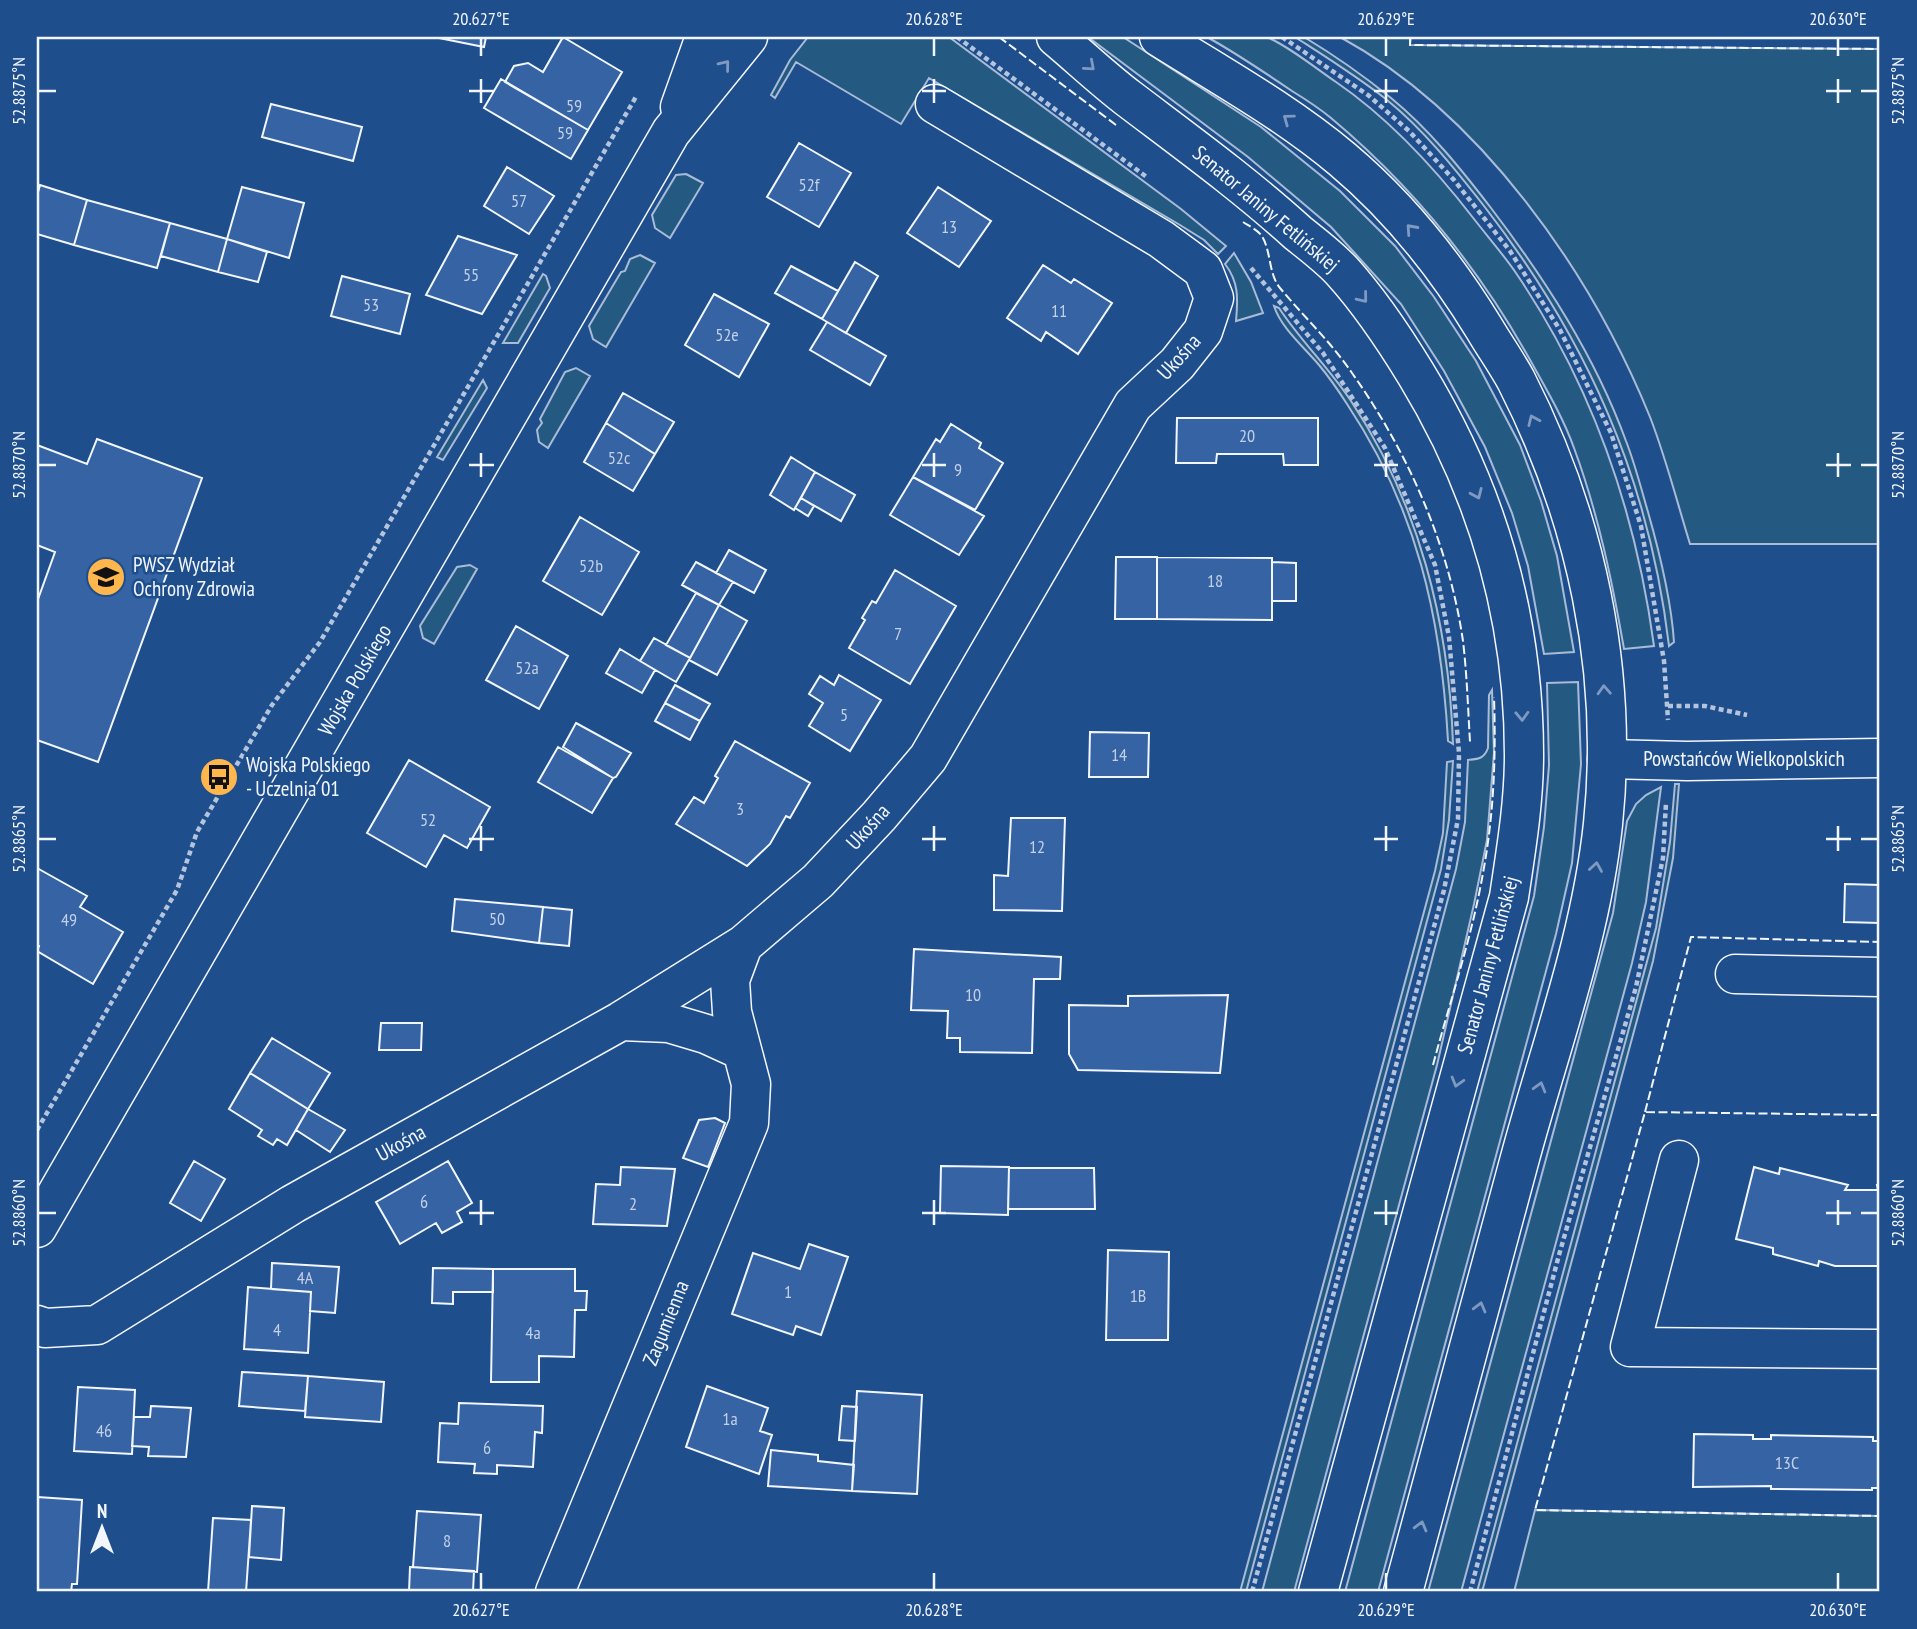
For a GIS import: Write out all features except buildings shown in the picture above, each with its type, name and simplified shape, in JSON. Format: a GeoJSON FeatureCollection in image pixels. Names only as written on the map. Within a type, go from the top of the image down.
{"type":"FeatureCollection","features":[{"type":"Feature","properties":{"kind":"street","name":"Wojska Polskiego"},"geometry":{"type":"LineString","coordinates":[[671,132],[705,37]]}},
{"type":"Feature","properties":{"kind":"street","name":"Wojska Polskiego"},"geometry":{"type":"LineString","coordinates":[[37,1228],[671,132],[748,37]]}},
{"type":"Feature","properties":{"kind":"street","name":"Senator Janiny Fetlińskiej"},"geometry":{"type":"LineString","coordinates":[[1056,37],[1125,96],[1254,192],[1341,271],[1393,336],[1439,411],[1481,503],[1497,551],[1510,612],[1520,673],[1524,755],[1522,812],[1509,897],[1318,1592]]}},
{"type":"Feature","properties":{"kind":"street"},"geometry":{"type":"LineString","coordinates":[[1159,37],[1278,112],[1343,160],[1387,202],[1463,294],[1515,379],[1561,482],[1592,590],[1603,665],[1607,759],[1603,825],[1588,921],[1530,1120],[1403,1592]]}},
{"type":"Feature","properties":{"kind":"street","name":"Ukośna"},"geometry":{"type":"LineString","coordinates":[[37,1325],[45,1328],[97,1325],[293,1204],[621,1021],[743,945],[818,881],[879,816],[928,758],[1133,405],[1177,364],[1203,331],[1214,298],[1203,270],[1161,239],[935,104]]}},
{"type":"Feature","properties":{"kind":"street","name":"Powstańców Wielkopolskich"},"geometry":{"type":"LineString","coordinates":[[1607,759],[1687,761],[1880,758]]}},
{"type":"Feature","properties":{"kind":"street","name":"Zagumienna"},"geometry":{"type":"LineString","coordinates":[[555,1592],[749,1123],[751,1084],[732,1012],[730,980],[743,945]]}},
{"type":"Feature","properties":{"kind":"street"},"geometry":{"type":"LineString","coordinates":[[1735,974],[1880,977]]}},
{"type":"Feature","properties":{"kind":"street"},"geometry":{"type":"LineString","coordinates":[[621,1021],[669,1023],[706,1034],[741,1050]]}},
{"type":"Feature","properties":{"kind":"street"},"geometry":{"type":"LineString","coordinates":[[1679,1160],[1630,1347],[1880,1349]]}},
{"type":"Feature","properties":{"kind":"path"},"geometry":{"type":"LineString","coordinates":[[957,37],[1152,181]]}},
{"type":"Feature","properties":{"kind":"path"},"geometry":{"type":"LineString","coordinates":[[37,1130],[177,890],[197,832],[272,705],[320,642],[643,84]]}},
{"type":"Feature","properties":{"kind":"path"},"geometry":{"type":"LineString","coordinates":[[1245,260],[1323,353],[1385,448],[1435,565],[1448,637],[1458,753],[1458,819],[1444,890],[1252,1592]]}},
{"type":"Feature","properties":{"kind":"path"},"geometry":{"type":"LineString","coordinates":[[1668,706],[1704,706],[1751,716]]}},
{"type":"Feature","properties":{"kind":"shaded area"},"geometry":{"type":"Polygon","coordinates":[[[1250,36],[1271,39],[1356,96],[1393,128],[1427,163],[1511,266],[1567,360],[1607,452],[1636,547],[1654,646],[1624,649],[1597,522],[1570,436],[1509,324],[1465,260],[1389,171],[1331,118],[1207,37],[1250,36]]]}},
{"type":"Feature","properties":{"kind":"shaded area"},"geometry":{"type":"Polygon","coordinates":[[[808,37],[949,37],[1181,209],[1226,246],[1218,254],[1204,240],[1180,225],[929,78],[901,124],[796,62],[775,98],[771,95],[790,60],[808,37]]]}},
{"type":"Feature","properties":{"kind":"shaded area"},"geometry":{"type":"Polygon","coordinates":[[[1088,37],[1123,37],[1261,127],[1340,191],[1395,246],[1434,297],[1476,361],[1520,445],[1541,501],[1557,556],[1574,652],[1544,654],[1528,566],[1512,513],[1485,447],[1444,371],[1401,304],[1331,227],[1248,157],[1088,37]]]}},
{"type":"Feature","properties":{"kind":"shaded area"},"geometry":{"type":"Polygon","coordinates":[[[1295,37],[1304,37],[1360,74],[1405,110],[1431,136],[1511,235],[1567,319],[1614,409],[1635,467],[1668,593],[1674,642],[1669,646],[1660,584],[1629,468],[1583,359],[1554,307],[1484,206],[1426,137],[1376,92],[1295,37]]]}},
{"type":"Feature","properties":{"kind":"shaded area"},"geometry":{"type":"Polygon","coordinates":[[[1340,37],[1411,37],[1410,45],[1880,49],[1880,544],[1690,544],[1650,417],[1596,307],[1563,253],[1525,201],[1484,152],[1439,108],[1391,69],[1340,37]]]}},
{"type":"Feature","properties":{"kind":"shaded area"},"geometry":{"type":"Polygon","coordinates":[[[686,174],[703,183],[670,238],[655,228],[652,215],[676,175],[686,174]]]}},
{"type":"Feature","properties":{"kind":"shaded area"},"geometry":{"type":"Polygon","coordinates":[[[1234,253],[1251,282],[1263,313],[1236,321],[1236,291],[1233,277],[1225,264],[1234,253]]]}},
{"type":"Feature","properties":{"kind":"shaded area"},"geometry":{"type":"Polygon","coordinates":[[[640,255],[655,263],[606,347],[593,339],[589,326],[630,259],[640,255]]]}},
{"type":"Feature","properties":{"kind":"shaded area"},"geometry":{"type":"Polygon","coordinates":[[[543,274],[550,288],[518,343],[503,343],[543,274]]]}},
{"type":"Feature","properties":{"kind":"shaded area"},"geometry":{"type":"Polygon","coordinates":[[[1274,306],[1279,308],[1351,401],[1375,440],[1412,522],[1437,609],[1445,654],[1453,744],[1448,741],[1445,695],[1431,607],[1408,524],[1391,483],[1347,404],[1323,370],[1287,330],[1274,306]]]}},
{"type":"Feature","properties":{"kind":"shaded area"},"geometry":{"type":"Polygon","coordinates":[[[576,368],[590,376],[548,448],[539,442],[537,430],[542,423],[540,419],[565,372],[576,368]]]}},
{"type":"Feature","properties":{"kind":"shaded area"},"geometry":{"type":"Polygon","coordinates":[[[483,380],[487,388],[443,460],[437,457],[483,380]]]}},
{"type":"Feature","properties":{"kind":"shaded area"},"geometry":{"type":"Polygon","coordinates":[[[470,565],[477,569],[434,644],[423,638],[420,626],[457,567],[470,565]]]}},
{"type":"Feature","properties":{"kind":"shaded area"},"geometry":{"type":"Polygon","coordinates":[[[1578,682],[1581,764],[1572,863],[1556,934],[1378,1592],[1345,1592],[1534,896],[1549,765],[1547,683],[1578,682]]]}},
{"type":"Feature","properties":{"kind":"shaded area"},"geometry":{"type":"Polygon","coordinates":[[[1492,690],[1494,753],[1487,840],[1437,1065],[1294,1592],[1262,1592],[1456,869],[1465,822],[1468,760],[1480,758],[1488,748],[1489,695],[1492,690]]]}},
{"type":"Feature","properties":{"kind":"shaded area"},"geometry":{"type":"Polygon","coordinates":[[[1453,761],[1449,820],[1441,869],[1246,1592],[1240,1592],[1435,871],[1443,833],[1447,762],[1453,761]]]}},
{"type":"Feature","properties":{"kind":"shaded area"},"geometry":{"type":"Polygon","coordinates":[[[1675,784],[1679,784],[1673,858],[1653,961],[1482,1592],[1477,1592],[1656,928],[1670,842],[1675,784]]]}},
{"type":"Feature","properties":{"kind":"shaded area"},"geometry":{"type":"Polygon","coordinates":[[[1661,787],[1646,902],[1632,963],[1461,1592],[1428,1592],[1613,913],[1627,821],[1636,804],[1661,787]]]}},
{"type":"Feature","properties":{"kind":"shaded area"},"geometry":{"type":"Polygon","coordinates":[[[1535,1510],[1880,1516],[1880,1592],[1514,1592],[1535,1510]]]}},
{"type":"Feature","properties":{"kind":"fence"},"geometry":{"type":"LineString","coordinates":[[999,37],[1116,125]]}},
{"type":"Feature","properties":{"kind":"fence"},"geometry":{"type":"LineString","coordinates":[[1410,37],[1410,45],[1880,49]]}},
{"type":"Feature","properties":{"kind":"fence"},"geometry":{"type":"LineString","coordinates":[[1243,222],[1262,235],[1276,283],[1335,351],[1372,403],[1408,467],[1423,501],[1448,570],[1457,605],[1463,641],[1470,742]]}},
{"type":"Feature","properties":{"kind":"fence"},"geometry":{"type":"LineString","coordinates":[[1433,1065],[1473,921],[1487,851],[1493,785],[1494,697]]}},
{"type":"Feature","properties":{"kind":"fence"},"geometry":{"type":"LineString","coordinates":[[1645,1112],[1691,937],[1880,942]]}},
{"type":"Feature","properties":{"kind":"fence"},"geometry":{"type":"LineString","coordinates":[[1880,1115],[1645,1112],[1535,1510],[1880,1516]]}},
{"type":"Feature","properties":{"kind":"place","name":"PWSZ Wydział Ochrony Zdrowia"},"geometry":{"type":"Point","coordinates":[106,577]}},
{"type":"Feature","properties":{"kind":"place","name":"Wojska Polskiego - Uczelnia 01"},"geometry":{"type":"Point","coordinates":[219,777]}}]}
